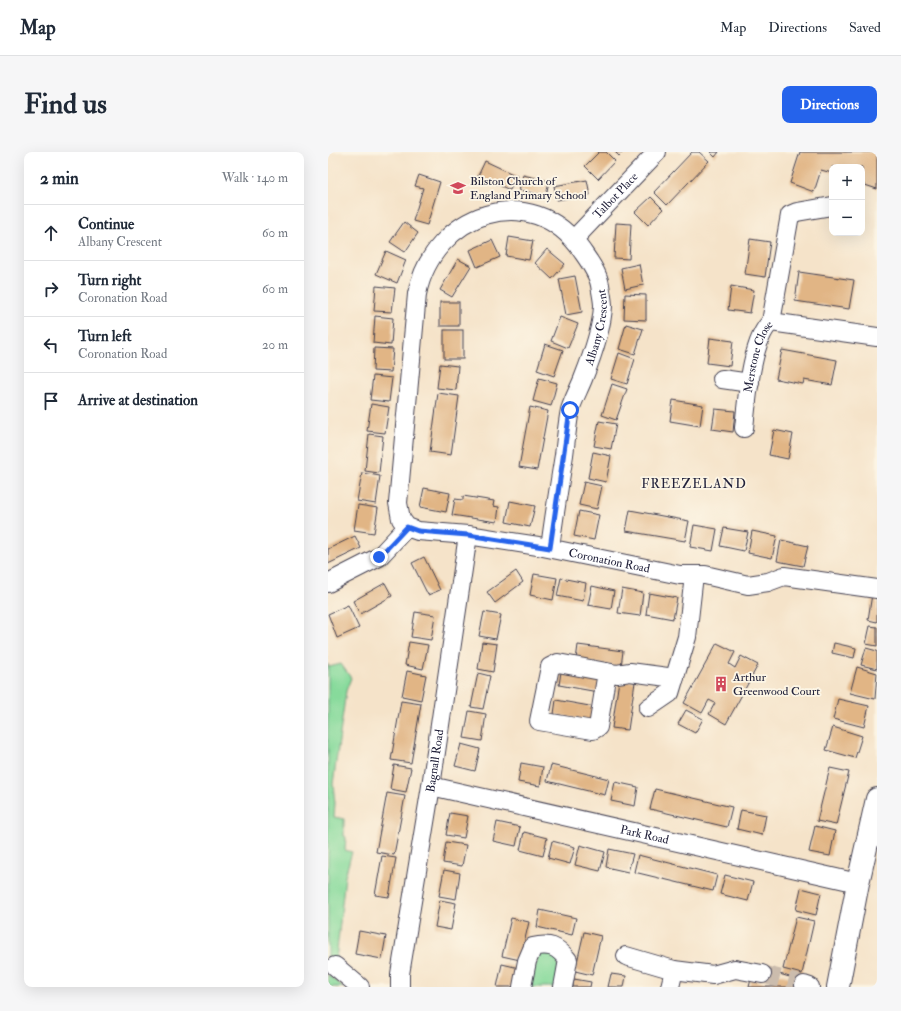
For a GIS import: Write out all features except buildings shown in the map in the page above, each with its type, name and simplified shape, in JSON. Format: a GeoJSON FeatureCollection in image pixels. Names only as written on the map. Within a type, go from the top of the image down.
{"type":"FeatureCollection","features":[{"type":"Feature","properties":{"kind":"main road"},"geometry":{"type":"LineString","coordinates":[[838,987],[858,883],[877,799]]}},
{"type":"Feature","properties":{"kind":"street","name":"Talbot Place"},"geometry":{"type":"LineString","coordinates":[[574,239],[657,152]]}},
{"type":"Feature","properties":{"kind":"street"},"geometry":{"type":"LineString","coordinates":[[771,322],[790,215],[797,212],[829,207]]}},
{"type":"Feature","properties":{"kind":"street","name":"Albany Crescent"},"geometry":{"type":"LineString","coordinates":[[407,527],[401,519],[398,503],[417,294],[420,280],[430,260],[442,244],[468,221],[500,210],[527,212],[553,222],[574,239],[592,265],[600,283],[603,306],[590,360],[570,410],[550,548]]}},
{"type":"Feature","properties":{"kind":"street","name":"Merstone Close"},"geometry":{"type":"LineString","coordinates":[[744,428],[756,351],[766,326],[771,322],[877,337]]}},
{"type":"Feature","properties":{"kind":"street"},"geometry":{"type":"LineString","coordinates":[[722,379],[750,383]]}},
{"type":"Feature","properties":{"kind":"street"},"geometry":{"type":"LineString","coordinates":[[328,582],[379,557],[407,527]]}},
{"type":"Feature","properties":{"kind":"street","name":"Coronation Road"},"geometry":{"type":"LineString","coordinates":[[407,527],[418,531],[468,535],[550,548],[680,575],[706,575],[748,584],[768,582],[784,576],[877,589]]}},
{"type":"Feature","properties":{"kind":"street","name":"Bagnall Road"},"geometry":{"type":"LineString","coordinates":[[400,987],[400,974],[431,786],[468,535]]}},
{"type":"Feature","properties":{"kind":"street"},"geometry":{"type":"LineString","coordinates":[[648,708],[670,693],[687,637],[694,575]]}},
{"type":"Feature","properties":{"kind":"street"},"geometry":{"type":"LineString","coordinates":[[607,672],[598,727],[594,730],[539,721],[550,667],[558,663],[607,672],[617,674],[630,672],[675,678]]}},
{"type":"Feature","properties":{"kind":"street","name":"Park Road"},"geometry":{"type":"LineString","coordinates":[[431,786],[858,883]]}},
{"type":"Feature","properties":{"kind":"street"},"geometry":{"type":"LineString","coordinates":[[522,987],[527,961],[533,948],[544,944],[560,950],[568,960],[563,987]]}},
{"type":"Feature","properties":{"kind":"street"},"geometry":{"type":"LineString","coordinates":[[626,956],[672,978],[713,975],[735,970],[762,974]]}},
{"type":"Feature","properties":{"kind":"street"},"geometry":{"type":"LineString","coordinates":[[335,966],[360,987]]}},
{"type":"Feature","properties":{"kind":"green space"},"geometry":{"type":"Polygon","coordinates":[[[328,664],[329,667],[341,664],[351,678],[346,691],[333,784],[335,803],[334,817],[344,819],[344,836],[346,837],[345,850],[352,852],[345,876],[336,960],[328,971],[328,664]]]}},
{"type":"Feature","properties":{"kind":"green space"},"geometry":{"type":"Polygon","coordinates":[[[539,952],[559,956],[557,987],[528,987],[539,952]]]}},
{"type":"Feature","properties":{"kind":"green space"},"geometry":{"type":"Polygon","coordinates":[[[328,974],[343,987],[328,987],[328,974]]]}},
{"type":"Feature","properties":{"kind":"tunnel"},"geometry":{"type":"LineString","coordinates":[[762,974],[804,985]]}},
{"type":"Feature","properties":{"kind":"place","name":"Bilston Church of England Primary School"},"geometry":{"type":"Point","coordinates":[458,188]}},
{"type":"Feature","properties":{"kind":"place","name":"Arthur Greenwood Court"},"geometry":{"type":"Point","coordinates":[721,684]}},
{"type":"Feature","properties":{"kind":"district","name":"FREEZELAND"},"geometry":{"type":"Point","coordinates":[694,484]}},
{"type":"Feature","properties":{"kind":"route"},"geometry":{"type":"LineString","coordinates":[[379,557],[407,527],[418,531],[468,535],[550,548],[570,410]]}}]}
